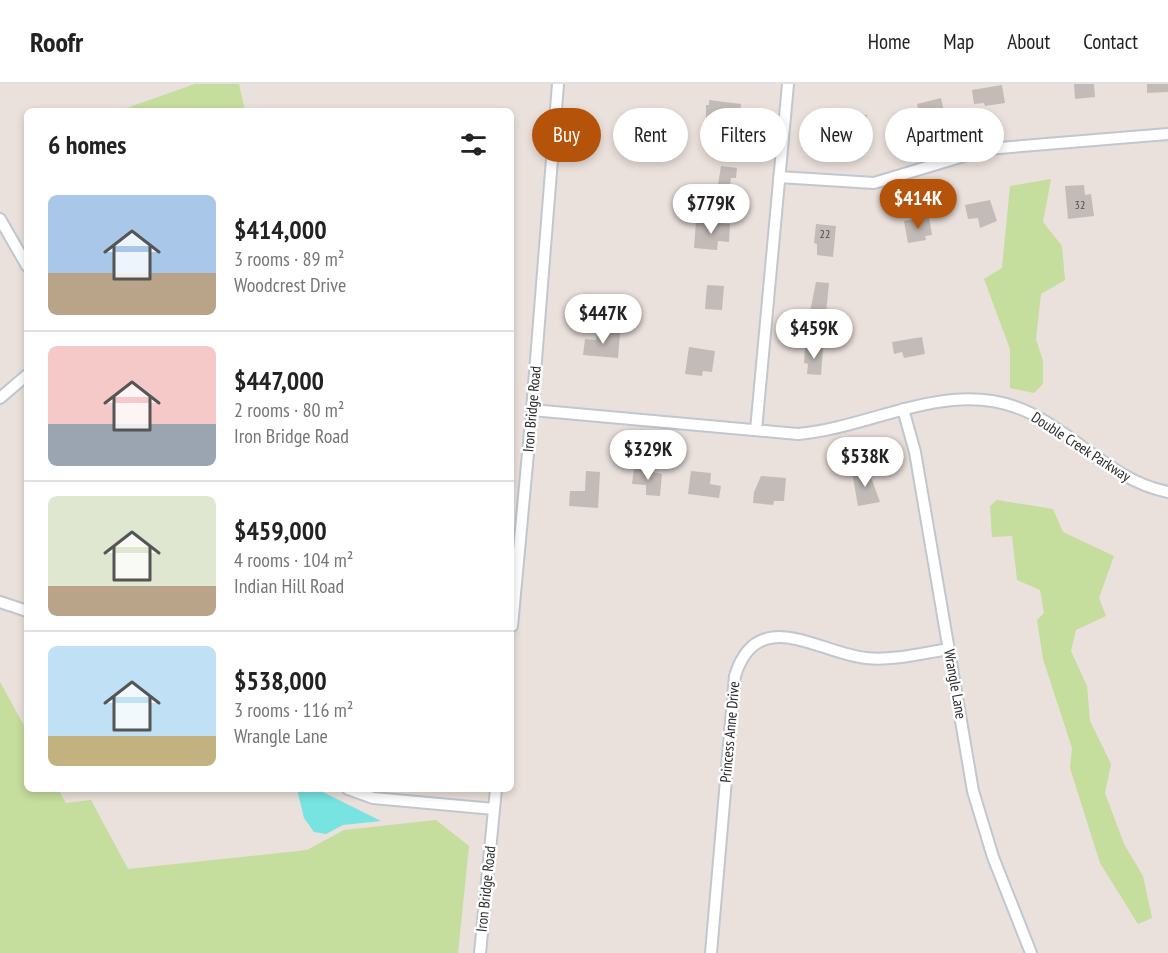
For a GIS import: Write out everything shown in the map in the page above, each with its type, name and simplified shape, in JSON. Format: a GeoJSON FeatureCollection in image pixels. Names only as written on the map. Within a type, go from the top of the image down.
{"type":"FeatureCollection","features":[{"type":"Feature","properties":{"kind":"street","name":"Iron Bridge Road"},"geometry":{"type":"LineString","coordinates":[[514,604],[558,84]]}},
{"type":"Feature","properties":{"kind":"street"},"geometry":{"type":"LineString","coordinates":[[756,430],[788,84]]}},
{"type":"Feature","properties":{"kind":"street"},"geometry":{"type":"LineString","coordinates":[[779,177],[874,183],[987,149],[1168,134]]}},
{"type":"Feature","properties":{"kind":"street"},"geometry":{"type":"LineString","coordinates":[[0,219],[24,261]]}},
{"type":"Feature","properties":{"kind":"street"},"geometry":{"type":"LineString","coordinates":[[0,398],[24,378]]}},
{"type":"Feature","properties":{"kind":"street","name":"Double Creek Parkway"},"geometry":{"type":"LineString","coordinates":[[532,410],[756,430],[813,432],[957,398],[987,400],[1011,406],[1047,422],[1130,480],[1168,492]]}},
{"type":"Feature","properties":{"kind":"street","name":"Wrangle Lane"},"geometry":{"type":"LineString","coordinates":[[903,409],[916,462],[982,824],[1031,953]]}},
{"type":"Feature","properties":{"kind":"street"},"geometry":{"type":"LineString","coordinates":[[0,602],[24,610]]}},
{"type":"Feature","properties":{"kind":"street","name":"Princess Anne Drive"},"geometry":{"type":"LineString","coordinates":[[711,953],[735,676],[745,655],[757,644],[777,636],[797,638],[843,654],[868,659],[949,649]]}},
{"type":"Feature","properties":{"kind":"street"},"geometry":{"type":"LineString","coordinates":[[356,792],[373,798],[494,808]]}},
{"type":"Feature","properties":{"kind":"street","name":"Iron Bridge Road"},"geometry":{"type":"LineString","coordinates":[[480,953],[496,792]]}},
{"type":"Feature","properties":{"kind":"green space"},"geometry":{"type":"Polygon","coordinates":[[[195,84],[239,84],[244,108],[127,108],[195,84]]]}},
{"type":"Feature","properties":{"kind":"green space"},"geometry":{"type":"Polygon","coordinates":[[[1051,179],[1043,222],[1062,246],[1065,280],[1041,294],[1036,339],[1043,361],[1043,384],[1034,393],[1010,388],[1010,349],[984,279],[1002,268],[1010,186],[1051,179]]]}},
{"type":"Feature","properties":{"kind":"green space"},"geometry":{"type":"Polygon","coordinates":[[[997,500],[1053,509],[1063,532],[1114,556],[1099,598],[1106,616],[1076,630],[1071,651],[1087,686],[1090,721],[1111,764],[1105,793],[1124,844],[1143,876],[1152,918],[1138,924],[1100,863],[1070,768],[1072,748],[1043,659],[1037,620],[1044,613],[1040,590],[1017,580],[1012,536],[992,537],[990,506],[997,500]]]}},
{"type":"Feature","properties":{"kind":"green space"},"geometry":{"type":"Polygon","coordinates":[[[0,682],[24,726],[24,792],[60,792],[66,803],[91,800],[128,869],[307,850],[344,830],[436,820],[469,846],[458,953],[0,953],[0,682]]]}},
{"type":"Feature","properties":{"kind":"water"},"geometry":{"type":"Polygon","coordinates":[[[298,792],[323,792],[381,821],[343,825],[326,834],[314,832],[304,818],[298,792]]]}},
{"type":"Feature","properties":{"kind":"building"},"geometry":{"type":"Polygon","coordinates":[[[1074,84],[1094,84],[1095,97],[1075,99],[1074,84]]]}},
{"type":"Feature","properties":{"kind":"building"},"geometry":{"type":"Polygon","coordinates":[[[1147,84],[1168,84],[1168,92],[1147,93],[1147,84]]]}},
{"type":"Feature","properties":{"kind":"building"},"geometry":{"type":"Polygon","coordinates":[[[1002,85],[1005,103],[985,106],[984,103],[974,104],[972,90],[1002,85]]]}},
{"type":"Feature","properties":{"kind":"building"},"geometry":{"type":"Polygon","coordinates":[[[941,98],[943,108],[918,108],[917,104],[941,98]]]}},
{"type":"Feature","properties":{"kind":"building"},"geometry":{"type":"Polygon","coordinates":[[[709,100],[741,104],[741,108],[706,108],[706,105],[709,105],[709,100]]]}},
{"type":"Feature","properties":{"kind":"building"},"geometry":{"type":"Polygon","coordinates":[[[721,166],[737,168],[736,178],[731,178],[729,193],[717,191],[721,166]]]}},
{"type":"Feature","properties":{"kind":"building"},"geometry":{"type":"Polygon","coordinates":[[[1084,185],[1085,195],[1091,194],[1094,216],[1068,219],[1065,186],[1084,185]]]}},
{"type":"Feature","properties":{"kind":"building"},"geometry":{"type":"Polygon","coordinates":[[[990,200],[997,221],[980,228],[978,218],[968,219],[965,205],[990,200]]]}},
{"type":"Feature","properties":{"kind":"building"},"geometry":{"type":"Polygon","coordinates":[[[929,217],[932,235],[925,236],[926,240],[908,243],[904,221],[929,217]]]}},
{"type":"Feature","properties":{"kind":"building"},"geometry":{"type":"Polygon","coordinates":[[[696,221],[730,224],[729,242],[718,241],[717,250],[694,248],[696,221]]]}},
{"type":"Feature","properties":{"kind":"building"},"geometry":{"type":"Polygon","coordinates":[[[816,224],[836,226],[833,257],[817,255],[817,244],[814,243],[816,224]]]}},
{"type":"Feature","properties":{"kind":"building"},"geometry":{"type":"Polygon","coordinates":[[[816,282],[829,283],[826,314],[810,312],[816,282]]]}},
{"type":"Feature","properties":{"kind":"building"},"geometry":{"type":"Polygon","coordinates":[[[707,285],[724,286],[722,310],[705,309],[707,285]]]}},
{"type":"Feature","properties":{"kind":"building"},"geometry":{"type":"Polygon","coordinates":[[[597,331],[620,333],[618,358],[583,355],[585,339],[596,340],[597,331]]]}},
{"type":"Feature","properties":{"kind":"building"},"geometry":{"type":"Polygon","coordinates":[[[922,337],[925,354],[904,358],[902,352],[894,354],[892,342],[922,337]]]}},
{"type":"Feature","properties":{"kind":"building"},"geometry":{"type":"Polygon","coordinates":[[[689,347],[715,351],[712,372],[703,371],[702,376],[685,374],[689,347]]]}},
{"type":"Feature","properties":{"kind":"building"},"geometry":{"type":"Polygon","coordinates":[[[805,347],[823,348],[821,375],[807,374],[808,364],[804,363],[805,347]]]}},
{"type":"Feature","properties":{"kind":"building"},"geometry":{"type":"Polygon","coordinates":[[[634,468],[662,474],[660,496],[646,495],[646,485],[632,484],[634,468]]]}},
{"type":"Feature","properties":{"kind":"building"},"geometry":{"type":"Polygon","coordinates":[[[868,469],[880,502],[858,506],[852,472],[868,469]]]}},
{"type":"Feature","properties":{"kind":"building"},"geometry":{"type":"Polygon","coordinates":[[[586,471],[600,472],[598,508],[569,506],[570,491],[585,491],[586,471]]]}},
{"type":"Feature","properties":{"kind":"building"},"geometry":{"type":"Polygon","coordinates":[[[691,471],[711,473],[710,484],[721,486],[719,498],[688,494],[691,471]]]}},
{"type":"Feature","properties":{"kind":"building"},"geometry":{"type":"Polygon","coordinates":[[[761,476],[786,478],[784,501],[774,501],[773,505],[753,503],[754,492],[761,476]]]}}]}
